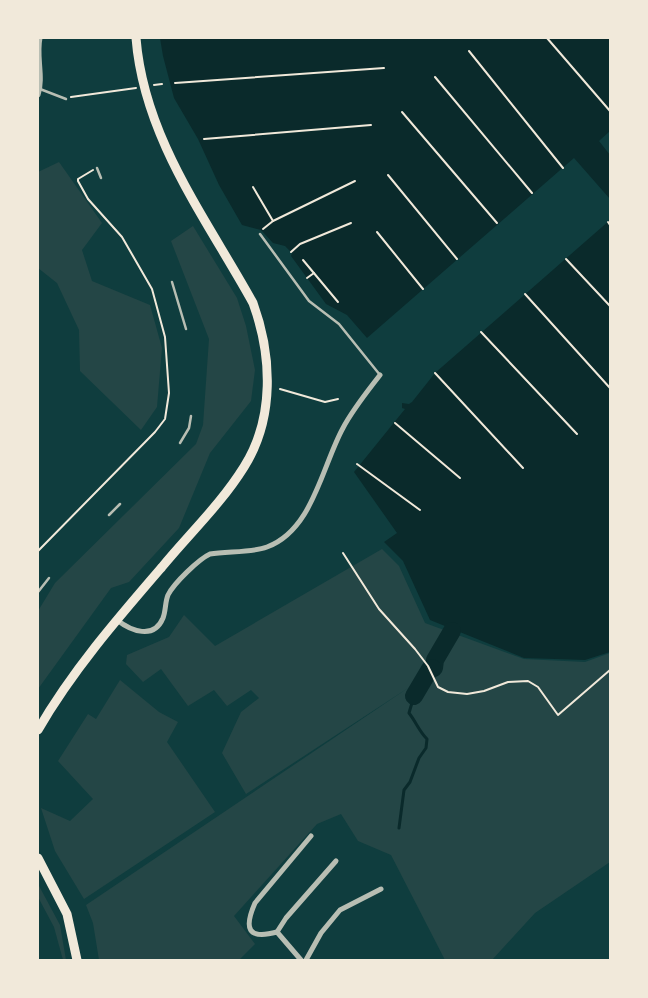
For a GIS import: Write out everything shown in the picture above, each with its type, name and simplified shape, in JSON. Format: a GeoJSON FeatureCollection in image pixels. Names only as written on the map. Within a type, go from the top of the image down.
{"type":"FeatureCollection","features":[{"type":"Feature","properties":{"kind":"main road"},"geometry":{"type":"LineString","coordinates":[[38,730],[74,675],[161,568],[217,504],[245,465],[262,424],[267,387],[264,339],[253,303],[172,164],[149,106],[136,38]]}},
{"type":"Feature","properties":{"kind":"main road"},"geometry":{"type":"LineString","coordinates":[[38,858],[67,914],[77,960]]}},
{"type":"Feature","properties":{"kind":"street"},"geometry":{"type":"LineString","coordinates":[[38,95],[40,88],[38,47],[40,38]]}},
{"type":"Feature","properties":{"kind":"street"},"geometry":{"type":"LineString","coordinates":[[118,620],[136,632],[149,631],[157,627],[162,618],[168,594],[202,558],[218,552],[267,547],[281,540],[294,528],[307,511],[330,455],[344,427],[380,374]]}},
{"type":"Feature","properties":{"kind":"street"},"geometry":{"type":"LineString","coordinates":[[311,836],[255,903],[250,914],[249,924],[251,931],[256,935],[264,936],[277,932],[286,918],[336,861]]}},
{"type":"Feature","properties":{"kind":"street"},"geometry":{"type":"LineString","coordinates":[[306,960],[321,932],[340,910],[381,889]]}},
{"type":"Feature","properties":{"kind":"street"},"geometry":{"type":"LineString","coordinates":[[277,932],[302,960]]}},
{"type":"Feature","properties":{"kind":"lane"},"geometry":{"type":"LineString","coordinates":[[40,88],[66,99]]}},
{"type":"Feature","properties":{"kind":"lane"},"geometry":{"type":"LineString","coordinates":[[97,168],[101,178]]}},
{"type":"Feature","properties":{"kind":"lane"},"geometry":{"type":"LineString","coordinates":[[261,232],[309,301],[339,324],[380,374]]}},
{"type":"Feature","properties":{"kind":"lane"},"geometry":{"type":"LineString","coordinates":[[172,282],[186,329]]}},
{"type":"Feature","properties":{"kind":"lane"},"geometry":{"type":"LineString","coordinates":[[180,443],[189,428],[191,416]]}},
{"type":"Feature","properties":{"kind":"lane"},"geometry":{"type":"LineString","coordinates":[[109,515],[120,504]]}},
{"type":"Feature","properties":{"kind":"lane"},"geometry":{"type":"LineString","coordinates":[[38,592],[49,578]]}},
{"type":"Feature","properties":{"kind":"path"},"geometry":{"type":"LineString","coordinates":[[547,38],[610,112]]}},
{"type":"Feature","properties":{"kind":"path"},"geometry":{"type":"LineString","coordinates":[[469,51],[563,168]]}},
{"type":"Feature","properties":{"kind":"path"},"geometry":{"type":"LineString","coordinates":[[175,83],[384,68]]}},
{"type":"Feature","properties":{"kind":"path"},"geometry":{"type":"LineString","coordinates":[[436,77],[532,193]]}},
{"type":"Feature","properties":{"kind":"path"},"geometry":{"type":"LineString","coordinates":[[151,85],[162,84]]}},
{"type":"Feature","properties":{"kind":"path"},"geometry":{"type":"LineString","coordinates":[[66,99],[70,96],[83,96],[136,88]]}},
{"type":"Feature","properties":{"kind":"path"},"geometry":{"type":"LineString","coordinates":[[402,112],[497,224]]}},
{"type":"Feature","properties":{"kind":"path"},"geometry":{"type":"LineString","coordinates":[[204,139],[371,125]]}},
{"type":"Feature","properties":{"kind":"path"},"geometry":{"type":"LineString","coordinates":[[38,551],[155,432],[165,419],[168,404],[165,337],[152,290],[122,237],[88,199],[78,181],[78,179],[97,168]]}},
{"type":"Feature","properties":{"kind":"path"},"geometry":{"type":"LineString","coordinates":[[388,175],[457,259]]}},
{"type":"Feature","properties":{"kind":"path"},"geometry":{"type":"LineString","coordinates":[[261,232],[273,221],[355,181]]}},
{"type":"Feature","properties":{"kind":"path"},"geometry":{"type":"LineString","coordinates":[[253,187],[273,221]]}},
{"type":"Feature","properties":{"kind":"path"},"geometry":{"type":"LineString","coordinates":[[291,252],[300,244],[351,223]]}},
{"type":"Feature","properties":{"kind":"path"},"geometry":{"type":"LineString","coordinates":[[377,232],[423,290]]}},
{"type":"Feature","properties":{"kind":"path"},"geometry":{"type":"LineString","coordinates":[[566,259],[610,306]]}},
{"type":"Feature","properties":{"kind":"path"},"geometry":{"type":"LineString","coordinates":[[304,260],[338,302]]}},
{"type":"Feature","properties":{"kind":"path"},"geometry":{"type":"LineString","coordinates":[[307,278],[314,273]]}},
{"type":"Feature","properties":{"kind":"path"},"geometry":{"type":"LineString","coordinates":[[525,294],[610,388]]}},
{"type":"Feature","properties":{"kind":"path"},"geometry":{"type":"LineString","coordinates":[[481,332],[577,434]]}},
{"type":"Feature","properties":{"kind":"path"},"geometry":{"type":"LineString","coordinates":[[435,372],[523,468]]}},
{"type":"Feature","properties":{"kind":"path"},"geometry":{"type":"LineString","coordinates":[[280,389],[325,402],[338,399]]}},
{"type":"Feature","properties":{"kind":"path"},"geometry":{"type":"LineString","coordinates":[[394,423],[460,478]]}},
{"type":"Feature","properties":{"kind":"path"},"geometry":{"type":"LineString","coordinates":[[357,464],[420,510]]}},
{"type":"Feature","properties":{"kind":"path"},"geometry":{"type":"LineString","coordinates":[[343,553],[379,609],[428,666],[438,687],[448,692],[467,694],[484,691],[508,682],[528,681],[538,687],[558,714],[610,670]]}},
{"type":"Feature","properties":{"kind":"shaded area"},"geometry":{"type":"Polygon","coordinates":[[[160,38],[610,38],[610,131],[599,141],[610,155],[610,199],[574,158],[367,338],[347,315],[326,304],[291,256],[292,253],[285,246],[273,243],[261,230],[242,225],[219,185],[198,139],[174,98],[160,38]]]}},
{"type":"Feature","properties":{"kind":"shaded area"},"geometry":{"type":"Polygon","coordinates":[[[59,162],[102,223],[82,250],[92,281],[150,305],[162,348],[157,407],[141,430],[80,371],[79,330],[57,283],[38,268],[38,172],[59,162]]]}},
{"type":"Feature","properties":{"kind":"shaded area"},"geometry":{"type":"Polygon","coordinates":[[[610,220],[610,652],[585,660],[524,658],[430,620],[403,561],[384,542],[397,533],[354,472],[405,409],[402,408],[402,403],[409,404],[412,402],[435,373],[610,220]]]}},
{"type":"Feature","properties":{"kind":"shaded area"},"geometry":{"type":"Polygon","coordinates":[[[193,226],[237,298],[246,326],[255,370],[251,401],[210,453],[179,528],[129,582],[111,588],[38,689],[38,611],[55,583],[196,444],[203,425],[209,339],[171,241],[193,226]]]}},
{"type":"Feature","properties":{"kind":"shaded area"},"geometry":{"type":"Polygon","coordinates":[[[382,549],[399,566],[425,623],[524,659],[585,662],[610,653],[610,862],[535,913],[492,960],[445,960],[391,855],[358,841],[341,814],[317,824],[234,916],[255,944],[239,960],[99,960],[93,923],[86,905],[411,686],[246,794],[222,753],[241,712],[259,698],[251,690],[227,706],[214,690],[188,706],[161,669],[143,682],[126,664],[127,655],[169,637],[184,615],[215,646],[382,549]]]}},
{"type":"Feature","properties":{"kind":"shaded area"},"geometry":{"type":"Polygon","coordinates":[[[120,680],[159,712],[178,722],[167,742],[215,812],[84,899],[55,851],[41,808],[70,821],[93,799],[58,761],[88,714],[96,719],[120,680]]]}},
{"type":"Feature","properties":{"kind":"shaded area"},"geometry":{"type":"Polygon","coordinates":[[[38,884],[60,925],[66,960],[63,960],[54,927],[38,897],[38,884]]]}},
{"type":"Feature","properties":{"kind":"waterway"},"geometry":{"type":"LineString","coordinates":[[434,668],[435,660],[452,631]]}},
{"type":"Feature","properties":{"kind":"waterway"},"geometry":{"type":"LineString","coordinates":[[414,696],[432,668]]}},
{"type":"Feature","properties":{"kind":"waterway"},"geometry":{"type":"LineString","coordinates":[[399,828],[404,790],[410,782],[419,758],[426,748],[427,739],[409,713],[414,696]]}}]}
